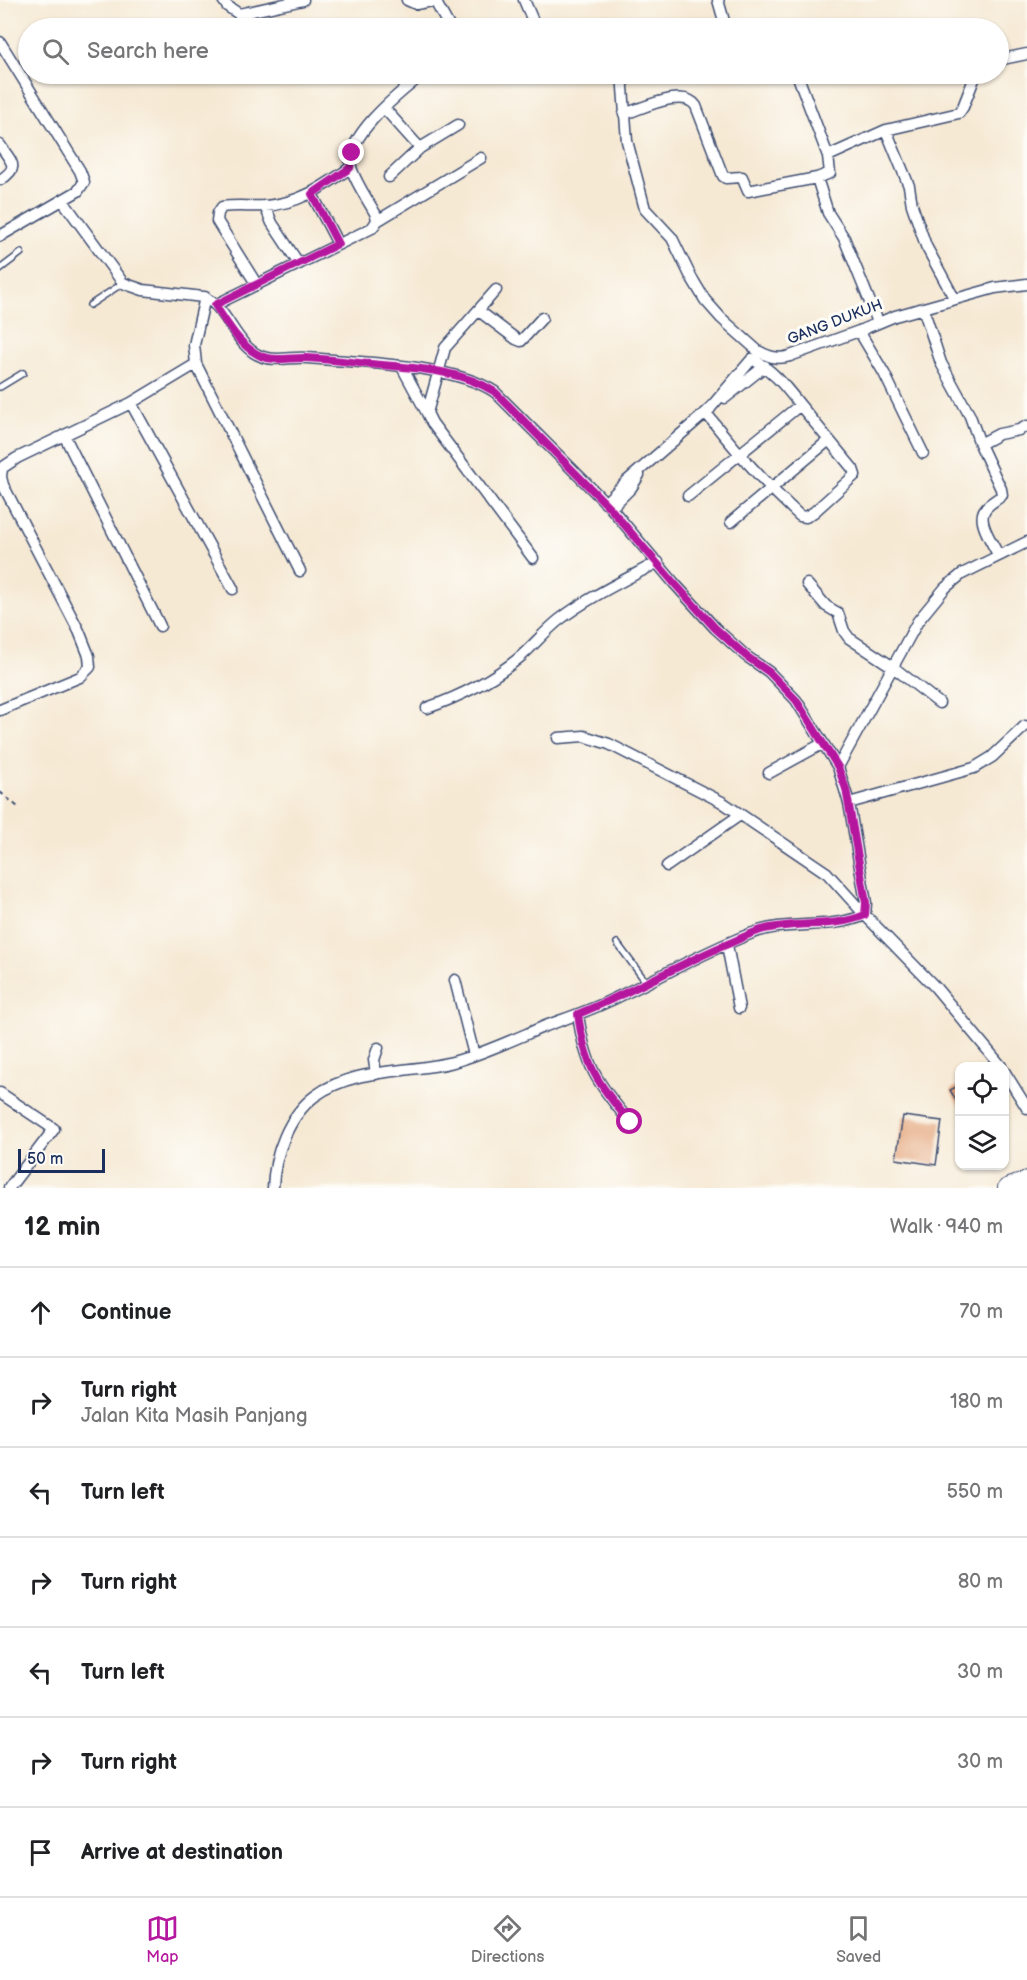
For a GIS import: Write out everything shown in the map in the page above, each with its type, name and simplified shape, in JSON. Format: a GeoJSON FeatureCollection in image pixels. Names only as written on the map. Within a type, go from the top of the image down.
{"type":"FeatureCollection","features":[{"type":"Feature","properties":{"kind":"highway"},"geometry":{"type":"LineString","coordinates":[[1007,1188],[1027,1181]]}},
{"type":"Feature","properties":{"kind":"street"},"geometry":{"type":"LineString","coordinates":[[223,0],[239,14],[303,0]]}},
{"type":"Feature","properties":{"kind":"street"},"geometry":{"type":"LineString","coordinates":[[407,0],[416,4],[436,1],[445,18]]}},
{"type":"Feature","properties":{"kind":"street"},"geometry":{"type":"LineString","coordinates":[[524,0],[532,18]]}},
{"type":"Feature","properties":{"kind":"street"},"geometry":{"type":"LineString","coordinates":[[718,0],[723,18]]}},
{"type":"Feature","properties":{"kind":"street"},"geometry":{"type":"LineString","coordinates":[[0,42],[18,71]]}},
{"type":"Feature","properties":{"kind":"street"},"geometry":{"type":"LineString","coordinates":[[1009,58],[1027,54]]}},
{"type":"Feature","properties":{"kind":"street"},"geometry":{"type":"LineString","coordinates":[[0,236],[63,201],[82,187],[82,175],[26,84]]}},
{"type":"Feature","properties":{"kind":"street"},"geometry":{"type":"LineString","coordinates":[[377,221],[376,215],[350,168],[352,153],[364,127],[412,84]]}},
{"type":"Feature","properties":{"kind":"street","name":"GANG DUKUH"},"geometry":{"type":"LineString","coordinates":[[622,84],[629,151],[645,209],[672,238],[700,291],[721,318],[758,351],[766,355],[781,359],[859,332],[878,322],[954,298],[995,288],[1027,284]]}},
{"type":"Feature","properties":{"kind":"street"},"geometry":{"type":"LineString","coordinates":[[624,114],[671,99],[684,97],[695,103],[723,177],[742,177],[748,191],[817,178],[831,171],[828,156],[801,84]]}},
{"type":"Feature","properties":{"kind":"street"},"geometry":{"type":"LineString","coordinates":[[828,156],[886,130],[959,113],[972,84]]}},
{"type":"Feature","properties":{"kind":"street"},"geometry":{"type":"LineString","coordinates":[[384,108],[420,148]]}},
{"type":"Feature","properties":{"kind":"street"},"geometry":{"type":"LineString","coordinates":[[389,177],[420,148],[458,124]]}},
{"type":"Feature","properties":{"kind":"street"},"geometry":{"type":"LineString","coordinates":[[886,130],[909,186],[912,205],[926,246],[954,298]]}},
{"type":"Feature","properties":{"kind":"street"},"geometry":{"type":"LineString","coordinates":[[0,145],[13,169],[0,180]]}},
{"type":"Feature","properties":{"kind":"street"},"geometry":{"type":"LineString","coordinates":[[215,305],[372,228],[377,221],[481,158]]}},
{"type":"Feature","properties":{"kind":"street"},"geometry":{"type":"LineString","coordinates":[[257,285],[217,221],[222,207],[265,206],[312,194],[350,168]]}},
{"type":"Feature","properties":{"kind":"street"},"geometry":{"type":"LineString","coordinates":[[817,178],[828,213],[844,238],[878,322]]}},
{"type":"Feature","properties":{"kind":"street"},"geometry":{"type":"LineString","coordinates":[[312,194],[338,244]]}},
{"type":"Feature","properties":{"kind":"street"},"geometry":{"type":"LineString","coordinates":[[63,201],[123,283],[143,290],[205,297],[212,300],[244,344],[258,355],[276,359],[309,358],[439,372],[484,384],[495,392],[608,505],[715,628],[746,656],[769,672],[796,700],[838,767],[849,803],[866,903],[865,915]]}},
{"type":"Feature","properties":{"kind":"street"},"geometry":{"type":"LineString","coordinates":[[265,206],[272,223],[299,264]]}},
{"type":"Feature","properties":{"kind":"street"},"geometry":{"type":"LineString","coordinates":[[427,413],[445,348],[496,290]]}},
{"type":"Feature","properties":{"kind":"street"},"geometry":{"type":"LineString","coordinates":[[205,297],[194,345],[196,364],[300,571]]}},
{"type":"Feature","properties":{"kind":"street"},"geometry":{"type":"LineString","coordinates":[[923,308],[941,363],[970,416],[1002,492],[1001,497],[986,508],[982,516],[998,555]]}},
{"type":"Feature","properties":{"kind":"street"},"geometry":{"type":"LineString","coordinates":[[478,311],[516,339],[521,340],[542,318]]}},
{"type":"Feature","properties":{"kind":"street"},"geometry":{"type":"LineString","coordinates":[[859,332],[884,373],[923,453]]}},
{"type":"Feature","properties":{"kind":"street"},"geometry":{"type":"LineString","coordinates":[[608,505],[627,481],[706,413],[752,359],[765,366],[780,379],[853,469],[855,475],[806,518],[800,516],[770,489],[738,454],[706,413]]}},
{"type":"Feature","properties":{"kind":"street"},"geometry":{"type":"LineString","coordinates":[[0,710],[80,677],[90,667],[89,656],[79,631],[1,477],[4,465],[130,403],[196,364]]}},
{"type":"Feature","properties":{"kind":"street"},"geometry":{"type":"LineString","coordinates":[[402,367],[432,423],[533,558]]}},
{"type":"Feature","properties":{"kind":"street"},"geometry":{"type":"LineString","coordinates":[[130,403],[233,589]]}},
{"type":"Feature","properties":{"kind":"street"},"geometry":{"type":"LineString","coordinates":[[688,496],[800,405]]}},
{"type":"Feature","properties":{"kind":"street"},"geometry":{"type":"LineString","coordinates":[[980,444],[999,434],[1027,426]]}},
{"type":"Feature","properties":{"kind":"street"},"geometry":{"type":"LineString","coordinates":[[64,435],[160,626]]}},
{"type":"Feature","properties":{"kind":"street"},"geometry":{"type":"LineString","coordinates":[[732,522],[829,440]]}},
{"type":"Feature","properties":{"kind":"street"},"geometry":{"type":"LineString","coordinates":[[838,767],[918,621],[945,588],[962,574],[1027,542]]}},
{"type":"Feature","properties":{"kind":"street"},"geometry":{"type":"LineString","coordinates":[[427,708],[465,694],[495,677],[558,621],[591,599],[658,562]]}},
{"type":"Feature","properties":{"kind":"street"},"geometry":{"type":"LineString","coordinates":[[807,584],[826,606],[838,614],[846,635],[939,704]]}},
{"type":"Feature","properties":{"kind":"street"},"geometry":{"type":"LineString","coordinates":[[849,803],[974,768],[992,757],[1025,726]]}},
{"type":"Feature","properties":{"kind":"street"},"geometry":{"type":"LineString","coordinates":[[558,738],[584,736],[609,744],[661,769],[722,802],[827,873],[936,988],[998,1062]]}},
{"type":"Feature","properties":{"kind":"street"},"geometry":{"type":"LineString","coordinates":[[769,773],[822,744]]}},
{"type":"Feature","properties":{"kind":"street"},"geometry":{"type":"LineString","coordinates":[[668,866],[740,815]]}},
{"type":"Feature","properties":{"kind":"street"},"geometry":{"type":"LineString","coordinates":[[273,1188],[277,1156],[300,1111],[309,1101],[328,1088],[376,1074],[447,1064],[474,1055],[606,1002],[755,932],[780,926],[834,924],[851,921],[865,915]]}},
{"type":"Feature","properties":{"kind":"street"},"geometry":{"type":"LineString","coordinates":[[727,945],[739,1008]]}},
{"type":"Feature","properties":{"kind":"street"},"geometry":{"type":"LineString","coordinates":[[455,980],[474,1055]]}},
{"type":"Feature","properties":{"kind":"street"},"geometry":{"type":"LineString","coordinates":[[578,1014],[582,1044],[587,1060],[604,1090],[630,1122]]}},
{"type":"Feature","properties":{"kind":"street"},"geometry":{"type":"LineString","coordinates":[[376,1074],[374,1060],[378,1048]]}},
{"type":"Feature","properties":{"kind":"street"},"geometry":{"type":"LineString","coordinates":[[1009,1078],[1027,1108]]}},
{"type":"Feature","properties":{"kind":"street"},"geometry":{"type":"LineString","coordinates":[[1,1095],[54,1129],[9,1188]]}},
{"type":"Feature","properties":{"kind":"lane"},"geometry":{"type":"LineString","coordinates":[[0,268],[21,253]]}},
{"type":"Feature","properties":{"kind":"lane"},"geometry":{"type":"LineString","coordinates":[[90,305],[123,283]]}},
{"type":"Feature","properties":{"kind":"lane"},"geometry":{"type":"LineString","coordinates":[[0,387],[23,373]]}},
{"type":"Feature","properties":{"kind":"lane"},"geometry":{"type":"LineString","coordinates":[[617,943],[646,982]]}},
{"type":"Feature","properties":{"kind":"path"},"geometry":{"type":"LineString","coordinates":[[0,792],[18,807]]}},
{"type":"Feature","properties":{"kind":"building"},"geometry":{"type":"Polygon","coordinates":[[[955,1088],[955,1098],[950,1090],[955,1088]]]}},
{"type":"Feature","properties":{"kind":"building"},"geometry":{"type":"Polygon","coordinates":[[[903,1116],[942,1121],[936,1165],[896,1159],[903,1116]]]}},
{"type":"Feature","properties":{"kind":"route"},"geometry":{"type":"LineString","coordinates":[[352,153],[350,168],[312,194],[338,244],[215,305],[237,336],[251,350],[266,358],[309,358],[439,372],[484,384],[495,392],[610,508],[715,628],[746,656],[769,672],[796,700],[838,767],[846,789],[866,903],[865,915],[851,921],[834,924],[800,924],[762,930],[702,955],[578,1014],[582,1044],[587,1060],[604,1090],[630,1122]]}}]}
